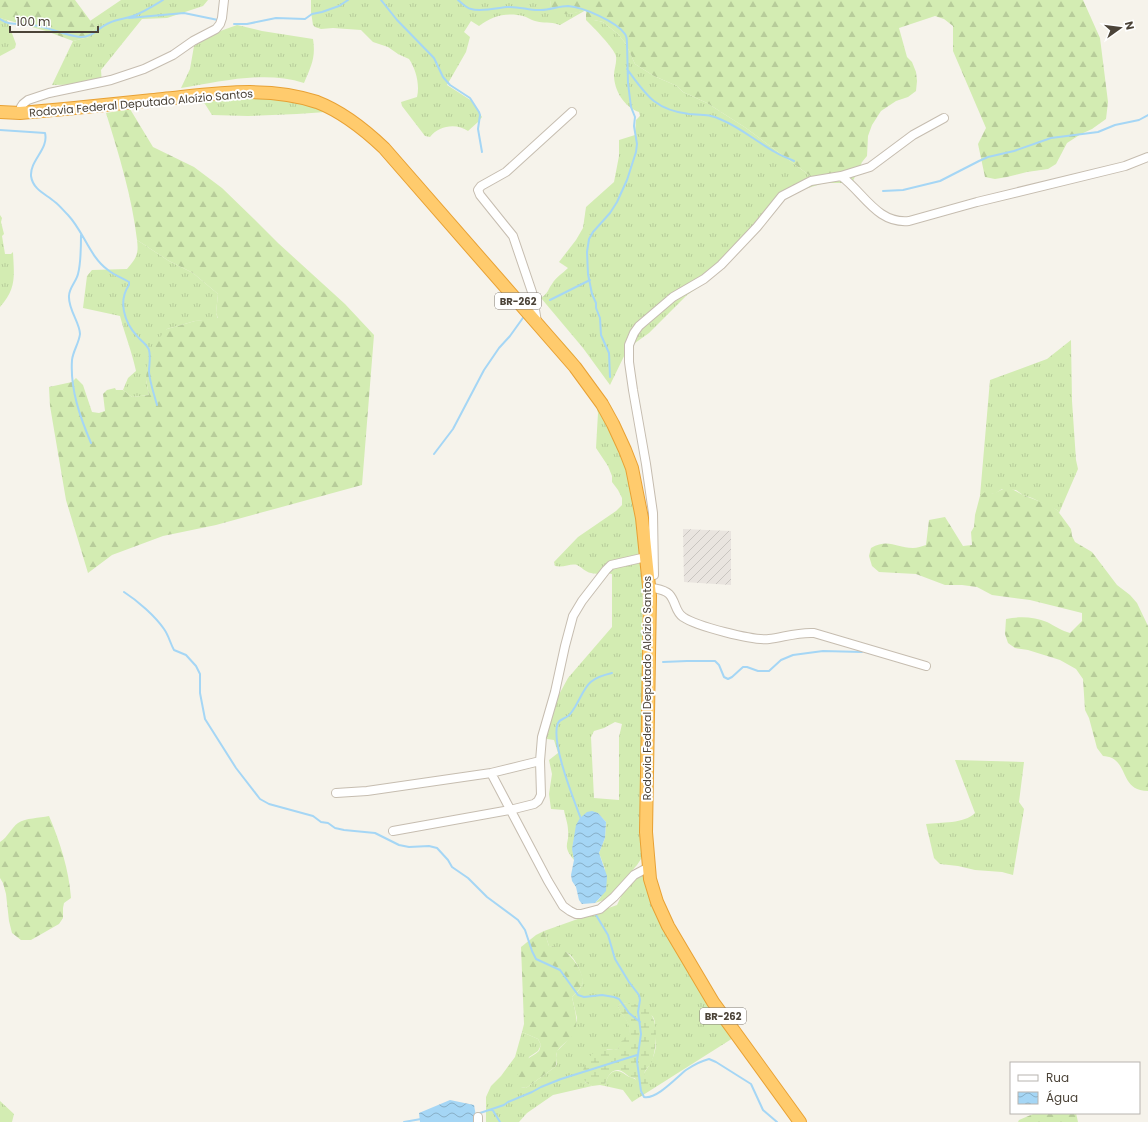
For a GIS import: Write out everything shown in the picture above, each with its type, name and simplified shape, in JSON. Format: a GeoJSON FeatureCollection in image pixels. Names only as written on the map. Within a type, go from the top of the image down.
{"type":"FeatureCollection","features":[{"type":"Feature","properties":{"kind":"highway","name":"Rodovia Federal Deputado Aloízio Santos"},"geometry":{"type":"LineString","coordinates":[[0,112],[20,113],[232,93],[263,92],[283,94],[317,102],[335,110],[366,130],[537,322],[575,368],[602,404],[613,424],[632,468],[642,518],[649,570],[646,832],[650,879],[657,902],[665,920],[713,1002],[800,1122]]}},
{"type":"Feature","properties":{"kind":"street"},"geometry":{"type":"LineString","coordinates":[[20,113],[21,107],[28,100],[49,93],[111,80],[144,69],[173,55],[193,41],[216,29],[222,18],[224,0]]}},
{"type":"Feature","properties":{"kind":"street"},"geometry":{"type":"LineString","coordinates":[[537,322],[532,292],[513,236],[480,195],[478,189],[506,172],[572,112]]}},
{"type":"Feature","properties":{"kind":"street"},"geometry":{"type":"LineString","coordinates":[[926,666],[814,633],[800,633],[760,639],[722,631],[683,617],[678,612],[672,598],[661,590],[649,570],[653,513],[629,362],[630,345],[634,333],[639,326],[673,297],[704,279],[721,266],[757,227],[782,196],[811,181],[841,176],[870,167],[913,135],[944,118]]}},
{"type":"Feature","properties":{"kind":"street"},"geometry":{"type":"LineString","coordinates":[[841,176],[853,186],[873,208],[900,222],[918,219],[977,202],[1125,166],[1148,157]]}},
{"type":"Feature","properties":{"kind":"street"},"geometry":{"type":"LineString","coordinates":[[393,831],[510,810],[534,804],[538,801],[541,795],[540,761],[542,737],[555,692],[573,616],[577,608],[611,565],[649,570]]}},
{"type":"Feature","properties":{"kind":"street"},"geometry":{"type":"LineString","coordinates":[[336,793],[367,791],[490,772],[540,761]]}},
{"type":"Feature","properties":{"kind":"street"},"geometry":{"type":"LineString","coordinates":[[490,772],[548,881],[563,906],[576,914],[600,910],[634,875],[649,867]]}},
{"type":"Feature","properties":{"kind":"shaded area"},"geometry":{"type":"Polygon","coordinates":[[[683,529],[731,531],[731,585],[684,582],[683,529]]]}},
{"type":"Feature","properties":{"kind":"green space"},"geometry":{"type":"Polygon","coordinates":[[[0,0],[75,0],[95,27],[89,37],[73,41],[46,31],[0,18],[0,0]]]}},
{"type":"Feature","properties":{"kind":"green space"},"geometry":{"type":"Polygon","coordinates":[[[121,0],[208,0],[203,6],[167,18],[142,19],[101,70],[102,84],[52,85],[73,41],[89,37],[95,27],[90,21],[121,0]]]}},
{"type":"Feature","properties":{"kind":"green space"},"geometry":{"type":"Polygon","coordinates":[[[311,0],[550,0],[551,7],[569,14],[586,10],[560,25],[538,22],[523,16],[511,14],[494,17],[479,26],[471,21],[464,32],[470,37],[466,52],[447,85],[472,101],[482,117],[468,131],[464,128],[448,126],[438,130],[430,137],[425,136],[402,106],[401,102],[417,97],[418,92],[417,77],[414,67],[409,59],[388,47],[373,42],[361,30],[333,28],[321,29],[315,27],[313,25],[311,12],[311,0]]]}},
{"type":"Feature","properties":{"kind":"green space"},"geometry":{"type":"Polygon","coordinates":[[[550,0],[1083,0],[1100,38],[1108,102],[1106,119],[1067,143],[1056,164],[1048,169],[995,179],[985,177],[978,144],[986,128],[953,51],[953,26],[944,19],[935,16],[899,28],[907,57],[912,62],[916,72],[916,91],[908,97],[896,101],[881,111],[872,125],[868,136],[867,156],[862,162],[852,183],[821,184],[746,128],[707,103],[683,92],[677,86],[654,76],[635,64],[626,44],[618,34],[603,22],[586,20],[586,10],[572,14],[560,13],[551,7],[550,0]]]}},
{"type":"Feature","properties":{"kind":"green space"},"geometry":{"type":"Polygon","coordinates":[[[0,18],[7,20],[16,44],[15,48],[0,56],[0,18]]]}},
{"type":"Feature","properties":{"kind":"green space"},"geometry":{"type":"Polygon","coordinates":[[[586,20],[603,22],[618,34],[626,44],[635,64],[654,76],[677,86],[683,92],[707,103],[746,128],[821,184],[792,193],[780,203],[756,234],[713,277],[687,295],[649,333],[628,348],[610,385],[583,348],[541,298],[547,293],[555,279],[568,268],[559,262],[576,240],[583,228],[586,207],[614,182],[619,156],[619,140],[635,135],[636,120],[640,116],[639,112],[624,102],[618,92],[614,81],[616,56],[614,52],[586,20]]]}},
{"type":"Feature","properties":{"kind":"green space"},"geometry":{"type":"Polygon","coordinates":[[[237,25],[262,31],[313,39],[314,52],[311,67],[304,83],[274,77],[258,77],[227,80],[181,88],[190,69],[194,46],[212,34],[237,25]]]}},
{"type":"Feature","properties":{"kind":"green space"},"geometry":{"type":"Polygon","coordinates":[[[275,88],[326,112],[248,116],[212,115],[205,104],[182,99],[275,88]]]}},
{"type":"Feature","properties":{"kind":"green space"},"geometry":{"type":"Polygon","coordinates":[[[130,109],[153,147],[194,167],[222,188],[278,243],[345,304],[374,335],[362,485],[216,525],[163,536],[112,555],[88,573],[66,500],[50,406],[49,387],[72,382],[76,378],[83,385],[92,412],[99,413],[105,411],[103,394],[107,390],[115,388],[116,390],[123,390],[132,397],[149,395],[146,380],[147,360],[155,343],[167,329],[195,321],[218,318],[216,313],[218,294],[193,273],[169,261],[137,240],[128,192],[106,113],[130,109]]]}},
{"type":"Feature","properties":{"kind":"green space"},"geometry":{"type":"Polygon","coordinates":[[[0,215],[2,218],[1,222],[4,234],[2,236],[5,254],[11,254],[13,252],[14,274],[12,287],[0,307],[0,215]]]}},
{"type":"Feature","properties":{"kind":"green space"},"geometry":{"type":"Polygon","coordinates":[[[137,240],[169,261],[193,273],[218,294],[216,313],[218,319],[195,321],[167,329],[146,380],[149,395],[132,397],[123,390],[128,378],[136,371],[120,316],[83,308],[87,276],[92,270],[127,269],[136,256],[138,249],[137,240]]]}},
{"type":"Feature","properties":{"kind":"green space"},"geometry":{"type":"Polygon","coordinates":[[[558,337],[574,355],[612,408],[626,440],[643,524],[642,809],[645,853],[637,865],[607,899],[595,903],[601,897],[605,869],[599,853],[605,838],[606,822],[598,813],[581,828],[577,833],[573,844],[574,860],[567,847],[568,827],[564,810],[551,809],[549,794],[552,774],[549,760],[558,753],[554,740],[540,738],[556,700],[568,678],[612,627],[612,574],[591,573],[575,565],[555,566],[554,562],[578,537],[616,511],[622,505],[622,498],[612,482],[612,476],[608,466],[596,448],[598,413],[595,403],[564,351],[558,337]],[[615,722],[594,731],[591,737],[594,798],[619,800],[619,737],[622,724],[615,722]]]}},
{"type":"Feature","properties":{"kind":"green space"},"geometry":{"type":"Polygon","coordinates":[[[1071,340],[1072,401],[1076,460],[1078,469],[1059,513],[1057,510],[1023,495],[1016,490],[1002,489],[996,493],[980,496],[990,380],[1047,359],[1071,340]]]}},
{"type":"Feature","properties":{"kind":"green space"},"geometry":{"type":"Polygon","coordinates":[[[1008,487],[1057,510],[1071,529],[1075,542],[1092,552],[1117,585],[1130,595],[1137,603],[1148,626],[1148,791],[1139,790],[1133,787],[1129,783],[1117,762],[1107,756],[1103,756],[1097,748],[1089,718],[1085,710],[1083,679],[1076,669],[1060,660],[1028,650],[1015,648],[1008,643],[1005,634],[1006,619],[1022,617],[1038,619],[1070,633],[1082,621],[1082,613],[1030,600],[992,595],[977,587],[945,585],[916,574],[879,572],[872,566],[869,556],[871,548],[877,545],[892,544],[913,548],[926,545],[929,520],[945,517],[963,546],[972,545],[971,532],[974,527],[975,515],[980,496],[985,492],[994,493],[1008,487]]]}},
{"type":"Feature","properties":{"kind":"green space"},"geometry":{"type":"Polygon","coordinates":[[[955,760],[1024,762],[1019,802],[1024,809],[1013,875],[1002,872],[975,870],[940,864],[934,858],[926,824],[959,821],[970,817],[975,813],[955,760]]]}},
{"type":"Feature","properties":{"kind":"green space"},"geometry":{"type":"Polygon","coordinates":[[[49,816],[63,856],[71,898],[64,903],[63,918],[59,924],[31,940],[21,940],[12,933],[9,921],[6,894],[0,878],[0,842],[13,827],[21,821],[49,816]]]}},
{"type":"Feature","properties":{"kind":"green space"},"geometry":{"type":"Polygon","coordinates":[[[640,870],[651,877],[663,911],[703,976],[741,1033],[632,1102],[623,1090],[605,1086],[606,1081],[610,1074],[615,1071],[622,1072],[637,1081],[640,1078],[647,1069],[655,1052],[655,1023],[653,1016],[645,1011],[622,1003],[618,1006],[629,1024],[630,1032],[618,1049],[607,1049],[585,1082],[592,1086],[553,1095],[527,1113],[519,1122],[486,1122],[486,1097],[491,1086],[501,1076],[515,1057],[522,1032],[538,1039],[541,1045],[538,1051],[529,1057],[521,1087],[526,1088],[555,1067],[557,1064],[557,1051],[570,1038],[576,1024],[577,1018],[572,997],[582,985],[583,982],[581,973],[569,954],[560,949],[549,946],[544,931],[617,905],[624,890],[640,870]]]}},
{"type":"Feature","properties":{"kind":"green space"},"geometry":{"type":"Polygon","coordinates":[[[544,931],[549,946],[561,948],[573,959],[580,970],[583,981],[581,987],[572,997],[576,1013],[576,1024],[573,1034],[570,1039],[558,1050],[556,1054],[555,1067],[526,1088],[521,1087],[517,1078],[520,1067],[525,1061],[539,1051],[541,1045],[538,1039],[522,1032],[524,1024],[521,947],[536,935],[544,931]]]}},
{"type":"Feature","properties":{"kind":"green space"},"geometry":{"type":"Polygon","coordinates":[[[622,1003],[636,1004],[644,1007],[653,1017],[655,1024],[655,1048],[652,1061],[644,1074],[648,1077],[648,1084],[643,1091],[640,1091],[635,1078],[630,1077],[619,1070],[613,1071],[608,1076],[605,1086],[592,1086],[586,1082],[583,1077],[585,1064],[593,1053],[600,1050],[618,1049],[621,1042],[629,1034],[629,1026],[618,1006],[622,1003]]]}},
{"type":"Feature","properties":{"kind":"green space"},"geometry":{"type":"Polygon","coordinates":[[[0,1101],[14,1114],[12,1122],[0,1122],[0,1101]]]}},
{"type":"Feature","properties":{"kind":"green space"},"geometry":{"type":"Polygon","coordinates":[[[1033,1114],[1076,1114],[1078,1122],[1018,1122],[1019,1120],[1033,1114]]]}},
{"type":"Feature","properties":{"kind":"water"},"geometry":{"type":"Polygon","coordinates":[[[592,811],[598,813],[606,822],[605,838],[599,853],[607,876],[606,891],[595,903],[582,904],[579,900],[576,887],[572,881],[571,875],[574,860],[572,849],[576,825],[580,818],[587,812],[592,811]]]}},
{"type":"Feature","properties":{"kind":"water"},"geometry":{"type":"Polygon","coordinates":[[[450,1100],[474,1105],[477,1122],[420,1122],[419,1113],[450,1100]]]}},
{"type":"Feature","properties":{"kind":"waterway"},"geometry":{"type":"LineString","coordinates":[[0,19],[7,23],[28,24],[74,36],[84,37],[112,22],[141,13],[163,0]]}},
{"type":"Feature","properties":{"kind":"waterway"},"geometry":{"type":"LineString","coordinates":[[234,24],[247,24],[276,18],[305,19],[312,14],[339,6],[348,0]]}},
{"type":"Feature","properties":{"kind":"waterway"},"geometry":{"type":"LineString","coordinates":[[381,0],[397,20],[434,58],[443,77],[450,85],[470,98],[480,115],[478,129],[482,152]]}},
{"type":"Feature","properties":{"kind":"waterway"},"geometry":{"type":"LineString","coordinates":[[458,0],[466,7],[475,10],[489,10],[507,7],[537,10],[565,6],[574,7],[591,12],[607,20],[621,29],[626,36],[628,83],[631,107],[635,117],[634,126],[637,144],[636,152],[627,180],[617,202],[610,213],[593,232],[589,239],[587,252],[588,274],[592,294],[600,318],[601,335],[609,353],[610,377]]}},
{"type":"Feature","properties":{"kind":"waterway"},"geometry":{"type":"LineString","coordinates":[[129,18],[184,13],[218,20]]}},
{"type":"Feature","properties":{"kind":"waterway"},"geometry":{"type":"LineString","coordinates":[[627,69],[646,94],[659,105],[677,112],[706,115],[718,118],[736,127],[768,148],[794,161]]}},
{"type":"Feature","properties":{"kind":"waterway"},"geometry":{"type":"LineString","coordinates":[[883,191],[903,190],[940,181],[988,157],[1014,151],[1051,138],[1098,132],[1115,125],[1139,120],[1148,115]]}},
{"type":"Feature","properties":{"kind":"waterway"},"geometry":{"type":"LineString","coordinates":[[0,130],[45,133],[46,139],[31,170],[32,181],[40,191],[57,204],[74,222],[91,251],[101,264],[108,270],[129,282],[124,298],[124,311],[132,330],[149,350],[149,372],[157,405]]}},
{"type":"Feature","properties":{"kind":"waterway"},"geometry":{"type":"LineString","coordinates":[[81,235],[79,270],[70,290],[69,296],[70,306],[80,334],[72,360],[72,371],[74,392],[83,423],[91,443]]}},
{"type":"Feature","properties":{"kind":"waterway"},"geometry":{"type":"LineString","coordinates":[[550,300],[590,280]]}},
{"type":"Feature","properties":{"kind":"waterway"},"geometry":{"type":"LineString","coordinates":[[434,454],[453,429],[484,370],[525,315]]}},
{"type":"Feature","properties":{"kind":"waterway"},"geometry":{"type":"LineString","coordinates":[[124,592],[156,619],[166,632],[174,650],[186,655],[196,666],[200,674],[200,693],[205,719],[236,768],[260,799],[269,804],[313,816],[321,822],[328,823],[335,828],[375,833],[399,845],[409,847],[429,846],[437,848],[452,867],[468,878],[487,897],[518,920],[525,930],[536,959],[560,970],[578,995],[584,997],[602,995],[619,999],[629,1013],[640,1022]]}},
{"type":"Feature","properties":{"kind":"waterway"},"geometry":{"type":"LineString","coordinates":[[663,662],[715,661],[719,665],[724,677],[728,679],[743,667],[758,671],[769,671],[781,660],[793,655],[823,651],[862,652]]}},
{"type":"Feature","properties":{"kind":"waterway"},"geometry":{"type":"LineString","coordinates":[[581,819],[564,771],[557,743],[556,732],[558,723],[571,713],[588,684],[603,675],[612,673]]}},
{"type":"Feature","properties":{"kind":"waterway"},"geometry":{"type":"LineString","coordinates":[[596,915],[608,935],[615,959],[639,995],[640,1000],[638,1012],[641,1034],[637,1061],[641,1091],[644,1097],[649,1097],[660,1092],[686,1070],[709,1059],[751,1084],[763,1110],[777,1122]]}},
{"type":"Feature","properties":{"kind":"waterway"},"geometry":{"type":"LineString","coordinates":[[477,1114],[504,1105],[561,1079],[637,1055]]}},
{"type":"Feature","properties":{"kind":"waterway"},"geometry":{"type":"LineString","coordinates":[[492,1109],[500,1122]]}},
{"type":"Feature","properties":{"kind":"waterway"},"geometry":{"type":"LineString","coordinates":[[404,1122],[421,1119]]}}]}
